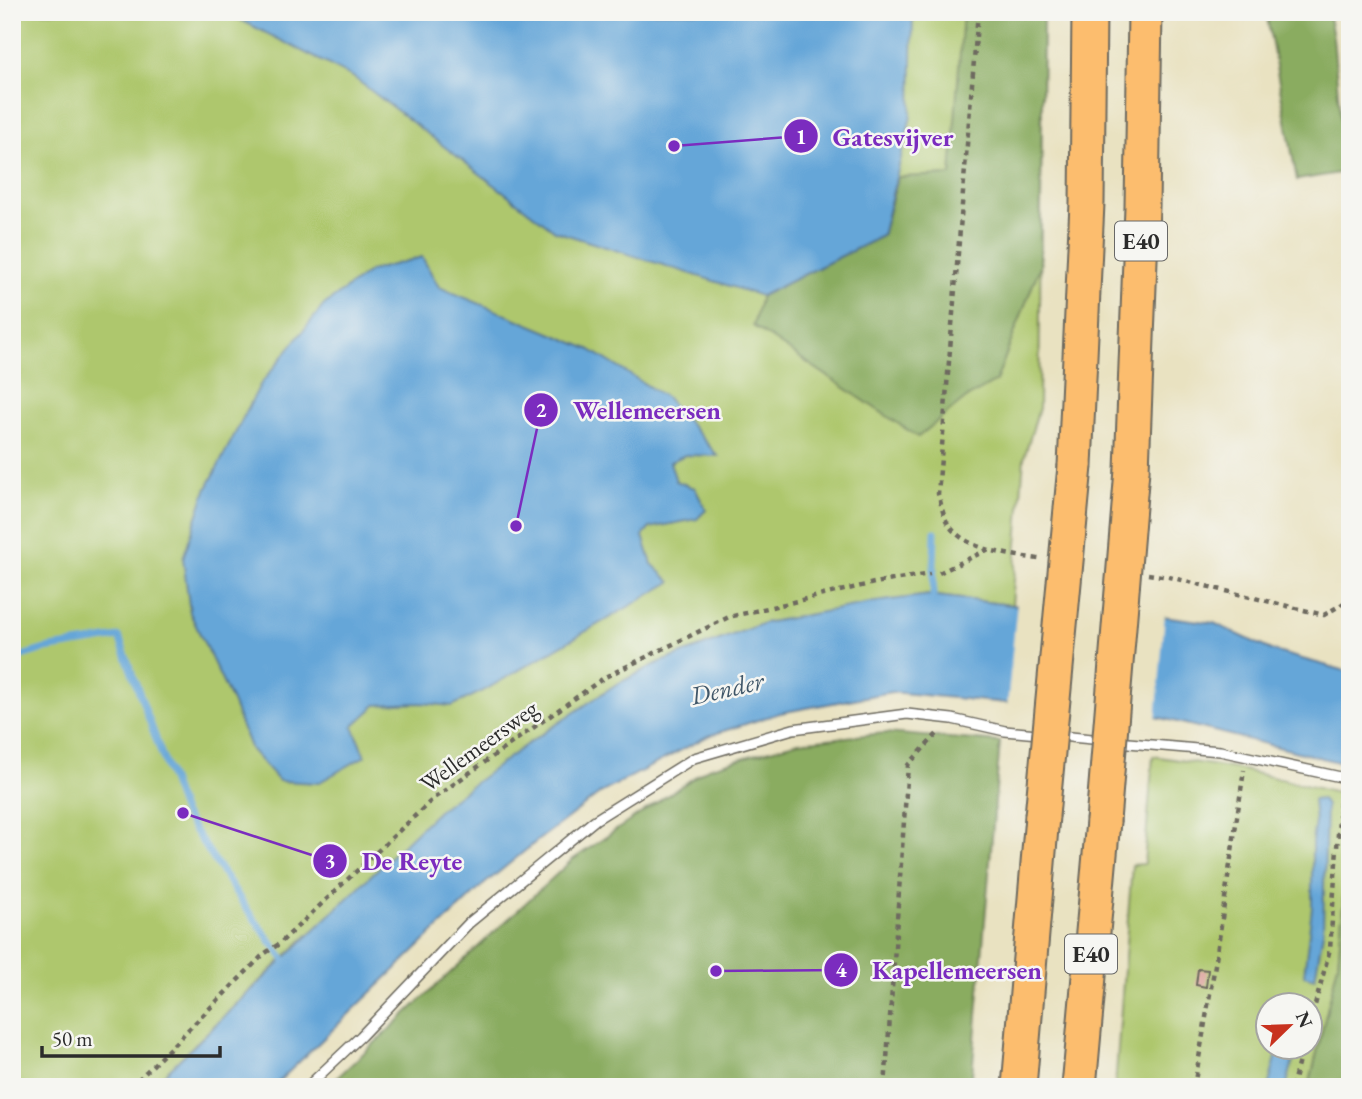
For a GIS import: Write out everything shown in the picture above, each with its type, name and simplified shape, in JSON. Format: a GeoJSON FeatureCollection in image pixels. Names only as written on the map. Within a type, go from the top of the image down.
{"type":"FeatureCollection","features":[{"type":"Feature","properties":{"kind":"highway","name":"E40"},"geometry":{"type":"LineString","coordinates":[[1019,1087],[1075,466],[1087,203],[1089,12]]}},
{"type":"Feature","properties":{"kind":"highway","name":"E40"},"geometry":{"type":"LineString","coordinates":[[1079,1087],[1132,470],[1142,207],[1144,12]]}},
{"type":"Feature","properties":{"kind":"lane"},"geometry":{"type":"LineString","coordinates":[[307,1087],[469,923],[595,820],[695,758],[793,729],[906,714],[952,719],[1005,731],[1220,751],[1346,779]]}},
{"type":"Feature","properties":{"kind":"path"},"geometry":{"type":"LineString","coordinates":[[978,12],[938,494],[947,523],[967,541],[987,550],[1014,555]]}},
{"type":"Feature","properties":{"kind":"path"},"geometry":{"type":"LineString","coordinates":[[939,573],[987,550]]}},
{"type":"Feature","properties":{"kind":"path","name":"Wellemeersweg"},"geometry":{"type":"LineString","coordinates":[[131,1087],[264,954],[279,944],[434,798],[606,677],[729,617],[874,583],[930,574]]}},
{"type":"Feature","properties":{"kind":"path"},"geometry":{"type":"LineString","coordinates":[[1169,576],[1324,615],[1350,597]]}},
{"type":"Feature","properties":{"kind":"path"},"geometry":{"type":"LineString","coordinates":[[886,1087],[908,765],[952,719]]}},
{"type":"Feature","properties":{"kind":"path"},"geometry":{"type":"LineString","coordinates":[[1194,1087],[1246,757]]}},
{"type":"Feature","properties":{"kind":"path"},"geometry":{"type":"LineString","coordinates":[[1319,990],[1330,948],[1346,779]]}},
{"type":"Feature","properties":{"kind":"path"},"geometry":{"type":"LineString","coordinates":[[1292,1087],[1299,1060]]}},
{"type":"Feature","properties":{"kind":"green space"},"geometry":{"type":"Polygon","coordinates":[[[12,12],[1043,12],[1039,408],[1024,458],[1012,605],[929,595],[764,623],[658,663],[615,685],[523,747],[299,943],[151,1087],[12,1087],[12,12]]]}},
{"type":"Feature","properties":{"kind":"green space"},"geometry":{"type":"Polygon","coordinates":[[[963,12],[1043,12],[1040,266],[996,381],[965,399],[918,437],[753,326],[761,296],[882,236],[898,177],[951,175],[963,12]]]}},
{"type":"Feature","properties":{"kind":"green space"},"geometry":{"type":"Polygon","coordinates":[[[1266,12],[1328,12],[1333,37],[1345,172],[1297,180],[1266,12]]]}},
{"type":"Feature","properties":{"kind":"green space"},"geometry":{"type":"Polygon","coordinates":[[[885,733],[1000,742],[971,1087],[327,1087],[572,860],[708,768],[798,742],[885,733]]]}},
{"type":"Feature","properties":{"kind":"green space"},"geometry":{"type":"Polygon","coordinates":[[[1153,756],[1243,770],[1350,796],[1338,964],[1324,1023],[1324,990],[1254,990],[1254,1060],[1315,1060],[1309,1087],[1115,1087],[1132,865],[1144,864],[1153,756]]]}},
{"type":"Feature","properties":{"kind":"green space"},"geometry":{"type":"Polygon","coordinates":[[[1350,824],[1350,1087],[1309,1087],[1315,1060],[1324,1060],[1324,1023],[1338,963],[1350,824]]]}},
{"type":"Feature","properties":{"kind":"water"},"geometry":{"type":"Polygon","coordinates":[[[225,12],[913,12],[911,116],[882,236],[761,296],[555,231],[353,77],[225,12]]]}},
{"type":"Feature","properties":{"kind":"water"},"geometry":{"type":"Polygon","coordinates":[[[422,257],[439,287],[589,349],[667,398],[718,456],[685,455],[670,462],[676,481],[695,488],[706,510],[697,519],[650,528],[643,536],[652,564],[671,582],[483,691],[452,706],[421,703],[376,705],[353,726],[365,756],[318,783],[279,781],[251,750],[232,702],[190,613],[183,558],[206,490],[260,385],[324,305],[370,271],[422,257]]]}},
{"type":"Feature","properties":{"kind":"water","name":"Dender"},"geometry":{"type":"Polygon","coordinates":[[[929,595],[1214,623],[1273,651],[1350,672],[1350,765],[1161,718],[891,692],[780,713],[708,736],[602,792],[482,886],[273,1087],[151,1087],[441,808],[523,747],[615,685],[659,663],[764,623],[875,602],[929,595]]]}},
{"type":"Feature","properties":{"kind":"water"},"geometry":{"type":"Polygon","coordinates":[[[1322,799],[1326,806],[1323,932],[1315,978],[1304,975],[1312,907],[1312,841],[1315,822],[1313,800],[1322,799]]]}},
{"type":"Feature","properties":{"kind":"water"},"geometry":{"type":"Polygon","coordinates":[[[1275,1060],[1293,1060],[1286,1087],[1268,1087],[1275,1060]]]}},
{"type":"Feature","properties":{"kind":"pier"},"geometry":{"type":"Polygon","coordinates":[[[1017,602],[1165,613],[1156,721],[1007,707],[1017,602]]]}},
{"type":"Feature","properties":{"kind":"building"},"geometry":{"type":"Polygon","coordinates":[[[1198,969],[1208,970],[1206,987],[1196,985],[1198,969]]]}},
{"type":"Feature","properties":{"kind":"waterway"},"geometry":{"type":"LineString","coordinates":[[933,595],[935,532]]}},
{"type":"Feature","properties":{"kind":"waterway"},"geometry":{"type":"LineString","coordinates":[[12,659],[45,649],[119,637],[183,813],[246,908],[289,966]]}},
{"type":"Feature","properties":{"kind":"place","name":"Gatesvijver"},"geometry":{"type":"Point","coordinates":[674,146]}},
{"type":"Feature","properties":{"kind":"place","name":"Wellemeersen"},"geometry":{"type":"Point","coordinates":[516,526]}},
{"type":"Feature","properties":{"kind":"place","name":"De Reyte"},"geometry":{"type":"Point","coordinates":[183,813]}},
{"type":"Feature","properties":{"kind":"place","name":"Kapellemeersen"},"geometry":{"type":"Point","coordinates":[716,971]}}]}
